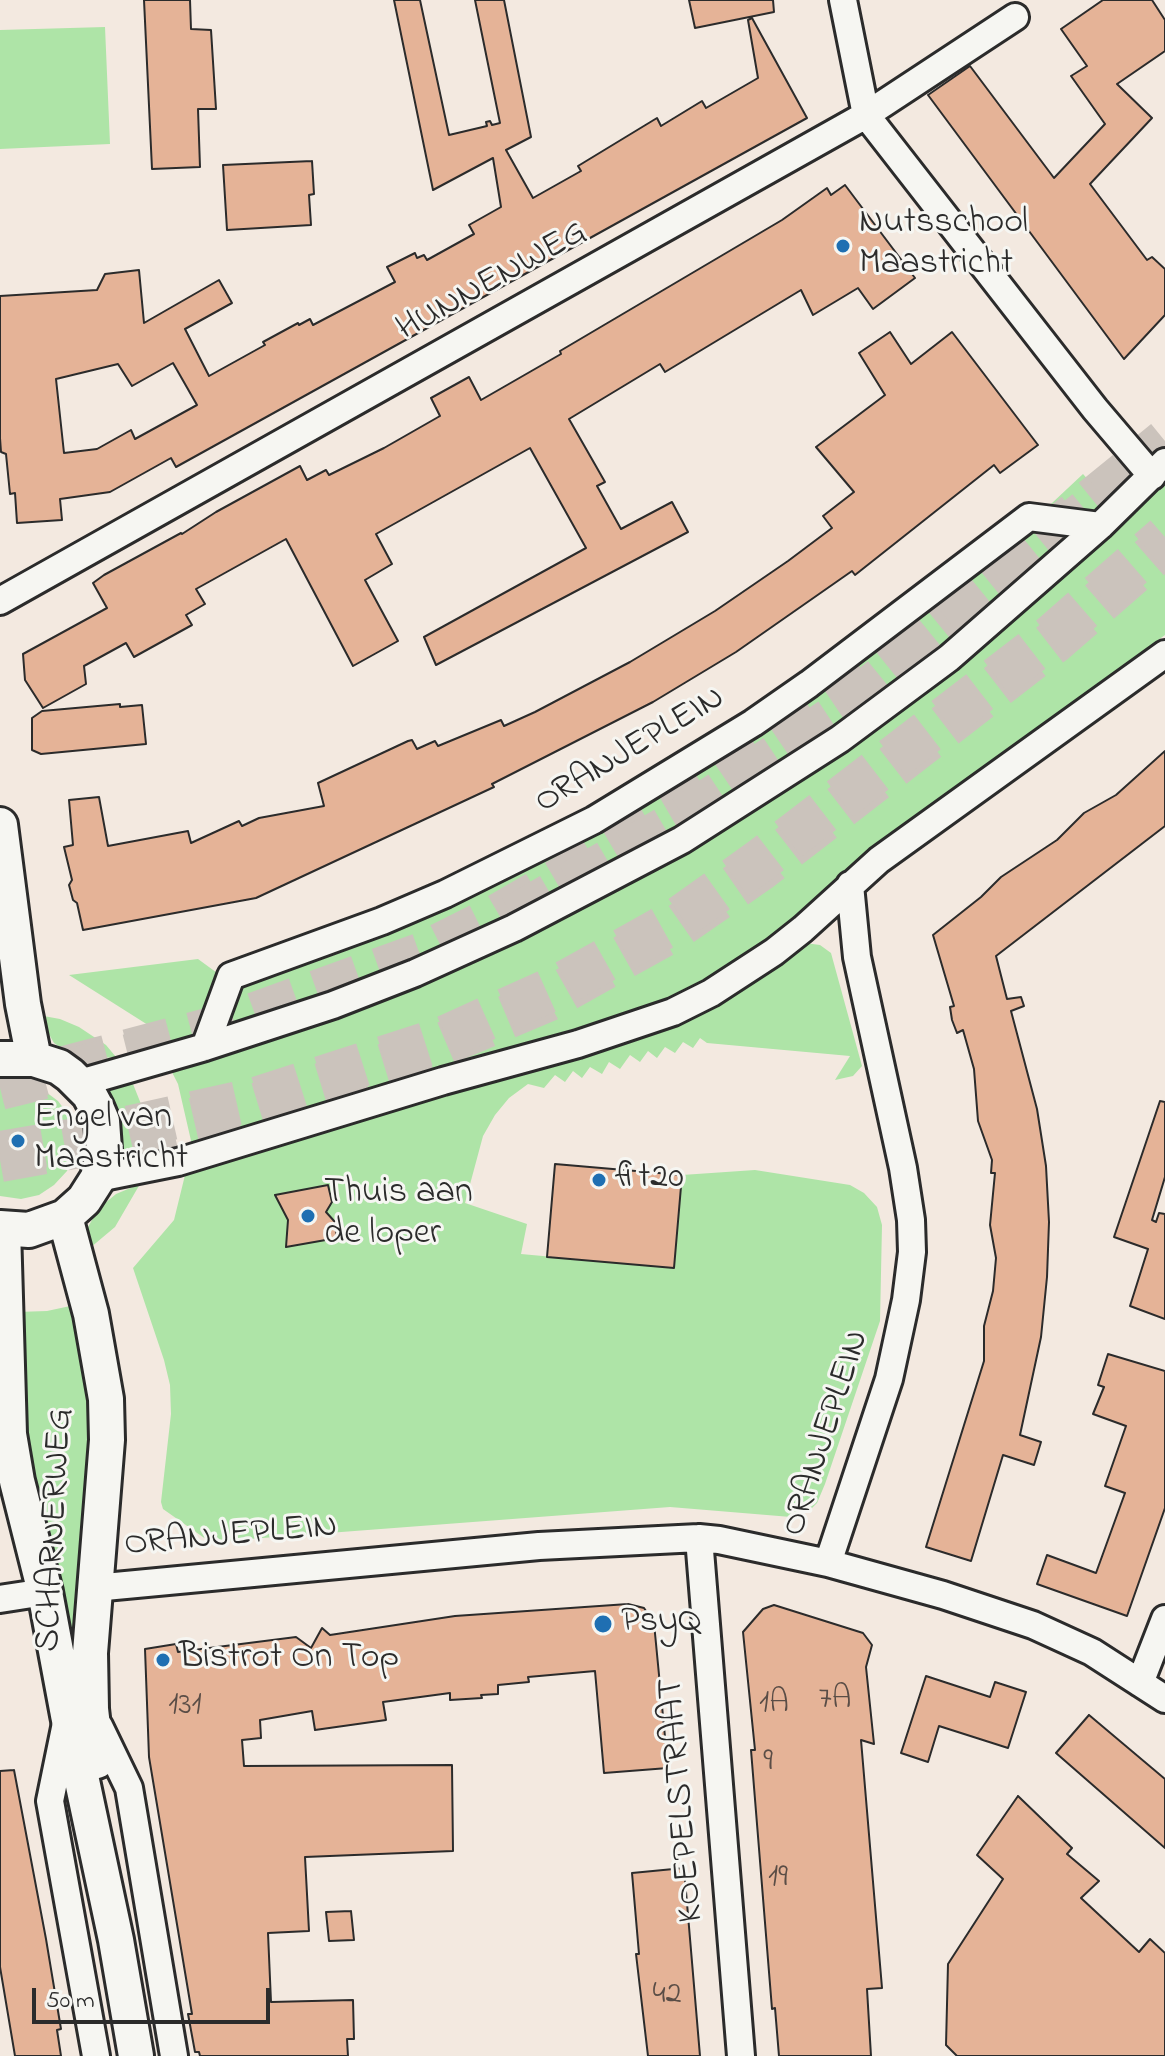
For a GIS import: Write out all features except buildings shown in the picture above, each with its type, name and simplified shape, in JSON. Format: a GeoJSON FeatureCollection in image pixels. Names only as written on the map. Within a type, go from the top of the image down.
{"type":"FeatureCollection","features":[{"type":"Feature","properties":{"kind":"street"},"geometry":{"type":"LineString","coordinates":[[80,1083],[205,1047],[333,1005],[415,973],[514,928],[682,840],[840,739],[949,658],[1100,526],[1158,469],[1095,409],[866,115],[843,0]]}},
{"type":"Feature","properties":{"kind":"street","name":"HUNNENWEG"},"geometry":{"type":"LineString","coordinates":[[0,601],[866,115],[1015,17]]}},
{"type":"Feature","properties":{"kind":"street","name":"ORANJEPLEIN"},"geometry":{"type":"LineString","coordinates":[[205,1047],[231,976],[395,916],[594,820],[753,723],[809,684],[1029,517],[1100,526]]}},
{"type":"Feature","properties":{"kind":"street"},"geometry":{"type":"LineString","coordinates":[[98,1178],[222,1150],[443,1081],[624,1030],[673,1012],[711,993],[774,952],[879,860],[1165,654]]}},
{"type":"Feature","properties":{"kind":"street"},"geometry":{"type":"LineString","coordinates":[[0,825],[23,1004],[34,1059]]}},
{"type":"Feature","properties":{"kind":"street","name":"ORANJEPLEIN"},"geometry":{"type":"LineString","coordinates":[[94,1588],[539,1546],[699,1538],[828,1563],[889,1379],[906,1300],[912,1252],[911,1220],[903,1168],[857,957],[850,885]]}},
{"type":"Feature","properties":{"kind":"street"},"geometry":{"type":"LineString","coordinates":[[0,1059],[34,1059],[59,1067],[80,1083],[102,1121],[104,1149],[98,1178],[84,1200],[65,1217],[29,1230],[2,1228]]}},
{"type":"Feature","properties":{"kind":"street","name":"SCHARNERWEG"},"geometry":{"type":"LineString","coordinates":[[65,1217],[91,1314],[106,1399],[107,1440],[89,1677],[50,1801],[96,2056]]}},
{"type":"Feature","properties":{"kind":"street","name":"SCHARNERWEG"},"geometry":{"type":"LineString","coordinates":[[2,1228],[9,1434],[17,1481],[45,1592],[80,1712],[136,2056]]}},
{"type":"Feature","properties":{"kind":"street","name":"KOEPELSTRAAT"},"geometry":{"type":"LineString","coordinates":[[699,1538],[741,2056]]}},
{"type":"Feature","properties":{"kind":"street"},"geometry":{"type":"LineString","coordinates":[[828,1563],[943,1595],[1033,1625],[1092,1652],[1165,1699]]}},
{"type":"Feature","properties":{"kind":"street"},"geometry":{"type":"LineString","coordinates":[[0,1599],[45,1592]]}},
{"type":"Feature","properties":{"kind":"street"},"geometry":{"type":"LineString","coordinates":[[1140,1683],[1165,1619]]}},
{"type":"Feature","properties":{"kind":"street","name":"SCHARNERWEG"},"geometry":{"type":"LineString","coordinates":[[80,1712],[129,1788],[174,2056]]}},
{"type":"Feature","properties":{"kind":"green space"},"geometry":{"type":"Polygon","coordinates":[[[105,27],[110,144],[0,149],[0,30],[105,27]]]}},
{"type":"Feature","properties":{"kind":"green space"},"geometry":{"type":"Polygon","coordinates":[[[1165,472],[1165,635],[868,853],[769,945],[698,991],[192,1145],[178,1084],[148,1025],[69,975],[198,959],[224,978],[473,891],[1021,532],[1083,474],[1121,516],[1165,472]]]}},
{"type":"Feature","properties":{"kind":"green space"},"geometry":{"type":"Polygon","coordinates":[[[805,943],[820,945],[831,953],[862,1066],[853,1076],[835,1080],[850,1056],[707,1043],[700,1038],[693,1048],[683,1042],[675,1053],[665,1047],[657,1058],[648,1051],[640,1062],[630,1055],[620,1069],[609,1062],[602,1074],[590,1067],[582,1078],[573,1071],[565,1082],[555,1075],[544,1088],[528,1084],[509,1098],[495,1115],[483,1136],[465,1203],[527,1224],[521,1254],[673,1268],[682,1175],[755,1170],[850,1185],[864,1193],[877,1207],[882,1225],[880,1321],[825,1484],[817,1503],[809,1511],[791,1517],[670,1507],[210,1542],[163,1509],[161,1502],[171,1414],[170,1385],[133,1268],[174,1220],[186,1171],[640,1032],[805,943]]]}},
{"type":"Feature","properties":{"kind":"green space"},"geometry":{"type":"Polygon","coordinates":[[[38,1015],[79,1027],[106,1045],[116,1057],[89,1059],[69,1053],[54,1043],[38,1015]]]}},
{"type":"Feature","properties":{"kind":"green space"},"geometry":{"type":"Polygon","coordinates":[[[131,1079],[143,1109],[146,1155],[121,1161],[119,1115],[104,1085],[131,1079]]]}},
{"type":"Feature","properties":{"kind":"green space"},"geometry":{"type":"Polygon","coordinates":[[[23,1084],[42,1089],[58,1101],[70,1117],[75,1136],[74,1154],[67,1171],[39,1195],[21,1199],[0,1196],[0,1087],[23,1084]]]}},
{"type":"Feature","properties":{"kind":"green space"},"geometry":{"type":"Polygon","coordinates":[[[140,1184],[115,1227],[84,1253],[87,1229],[98,1209],[116,1194],[140,1184]]]}},
{"type":"Feature","properties":{"kind":"green space"},"geometry":{"type":"Polygon","coordinates":[[[75,1305],[93,1400],[77,1702],[22,1440],[17,1312],[47,1311],[75,1305]]]}},
{"type":"Feature","properties":{"kind":"tunnel"},"geometry":{"type":"LineString","coordinates":[[0,1082],[38,1075],[219,1027],[420,955],[494,918],[702,797],[850,697],[1165,441]]}},
{"type":"Feature","properties":{"kind":"tunnel"},"geometry":{"type":"LineString","coordinates":[[513,917],[675,823],[832,719],[1165,447]]}},
{"type":"Feature","properties":{"kind":"tunnel"},"geometry":{"type":"LineString","coordinates":[[0,1153],[70,1141],[256,1099],[439,1040],[557,987],[677,920],[761,860],[1052,636],[1165,537]]}},
{"type":"Feature","properties":{"kind":"tunnel"},"geometry":{"type":"LineString","coordinates":[[0,1160],[79,1146],[249,1107],[415,1056],[547,1000],[674,929],[759,870],[1055,641],[1165,545]]}},
{"type":"Feature","properties":{"kind":"tunnel"},"geometry":{"type":"LineString","coordinates":[[0,1088],[168,1046]]}},
{"type":"Feature","properties":{"kind":"place","name":"Nutsschool Maastricht"},"geometry":{"type":"Point","coordinates":[843,246]}},
{"type":"Feature","properties":{"kind":"place","name":"Engel van Maastricht"},"geometry":{"type":"Point","coordinates":[18,1141]}},
{"type":"Feature","properties":{"kind":"place","name":"fit20"},"geometry":{"type":"Point","coordinates":[599,1180]}},
{"type":"Feature","properties":{"kind":"place","name":"Thuis aan de loper"},"geometry":{"type":"Point","coordinates":[308,1216]}},
{"type":"Feature","properties":{"kind":"place","name":"PsyQ"},"geometry":{"type":"Point","coordinates":[603,1624]}},
{"type":"Feature","properties":{"kind":"place","name":"Bistrot On Top"},"geometry":{"type":"Point","coordinates":[163,1660]}}]}
